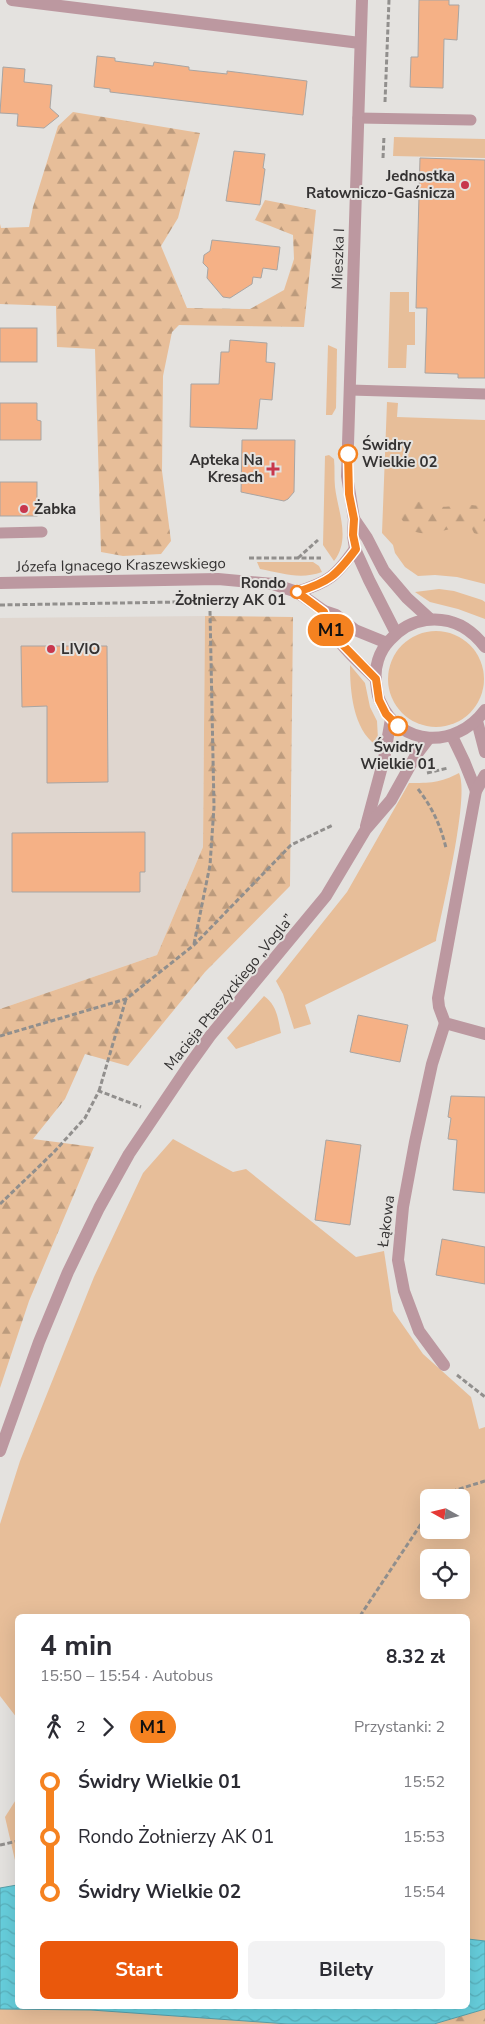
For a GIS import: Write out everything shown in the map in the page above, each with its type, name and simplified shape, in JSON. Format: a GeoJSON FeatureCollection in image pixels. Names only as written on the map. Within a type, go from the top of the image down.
{"type":"FeatureCollection","features":[{"type":"Feature","properties":{"kind":"street"},"geometry":{"type":"LineString","coordinates":[[12,0],[360,43]]}},
{"type":"Feature","properties":{"kind":"street","name":"Mieszka I"},"geometry":{"type":"LineString","coordinates":[[362,0],[348,476],[356,549],[368,580],[396,633]]}},
{"type":"Feature","properties":{"kind":"street","name":"Mieszka I"},"geometry":{"type":"LineString","coordinates":[[354,519],[367,538],[384,571],[407,598],[430,620]]}},
{"type":"Feature","properties":{"kind":"street"},"geometry":{"type":"LineString","coordinates":[[297,592],[325,582],[333,576],[356,549]]}},
{"type":"Feature","properties":{"kind":"street","name":"Józefa Ignacego Kraszewskiego"},"geometry":{"type":"LineString","coordinates":[[0,583],[218,579],[273,584],[297,592],[324,612],[336,615],[355,630],[387,643]]}},
{"type":"Feature","properties":{"kind":"street","name":"Józefa Ignacego Kraszewskiego"},"geometry":{"type":"LineString","coordinates":[[324,612],[327,624],[336,638],[376,679]]}},
{"type":"Feature","properties":{"kind":"street"},"geometry":{"type":"LineString","coordinates":[[485,647],[480,634],[452,621],[430,620],[407,626],[396,633],[380,655],[376,669],[379,700],[391,719],[398,726],[412,734],[429,738],[452,736],[481,716],[485,752]]}},
{"type":"Feature","properties":{"kind":"street","name":"Macieja Ptaszyckiego „Vogla”"},"geometry":{"type":"LineString","coordinates":[[366,829],[384,759],[391,719]]}},
{"type":"Feature","properties":{"kind":"street"},"geometry":{"type":"LineString","coordinates":[[452,736],[476,792]]}},
{"type":"Feature","properties":{"kind":"street","name":"Macieja Ptaszyckiego „Vogla”"},"geometry":{"type":"LineString","coordinates":[[0,1451],[39,1342],[68,1272],[116,1177],[156,1112],[210,1036],[326,896],[366,829],[391,800],[411,762],[429,738]]}},
{"type":"Feature","properties":{"kind":"street"},"geometry":{"type":"LineString","coordinates":[[485,775],[476,792],[438,998],[439,1007],[445,1022],[485,1034]]}},
{"type":"Feature","properties":{"kind":"street","name":"Łąkowa"},"geometry":{"type":"LineString","coordinates":[[444,1365],[418,1331],[404,1291],[398,1260],[402,1215],[414,1150],[432,1064],[445,1022]]}},
{"type":"Feature","properties":{"kind":"lane"},"geometry":{"type":"LineString","coordinates":[[358,118],[471,120]]}},
{"type":"Feature","properties":{"kind":"lane"},"geometry":{"type":"LineString","coordinates":[[350,390],[485,394]]}},
{"type":"Feature","properties":{"kind":"lane"},"geometry":{"type":"LineString","coordinates":[[0,533],[42,532]]}},
{"type":"Feature","properties":{"kind":"path"},"geometry":{"type":"LineString","coordinates":[[383,158],[389,0]]}},
{"type":"Feature","properties":{"kind":"path"},"geometry":{"type":"LineString","coordinates":[[298,558],[318,540]]}},
{"type":"Feature","properties":{"kind":"path"},"geometry":{"type":"LineString","coordinates":[[249,558],[321,558]]}},
{"type":"Feature","properties":{"kind":"path"},"geometry":{"type":"LineString","coordinates":[[0,605],[243,601]]}},
{"type":"Feature","properties":{"kind":"path"},"geometry":{"type":"LineString","coordinates":[[194,945],[210,866],[214,807],[210,611]]}},
{"type":"Feature","properties":{"kind":"path"},"geometry":{"type":"LineString","coordinates":[[416,787],[427,801],[442,831],[448,855]]}},
{"type":"Feature","properties":{"kind":"path"},"geometry":{"type":"LineString","coordinates":[[0,1036],[126,999],[194,945],[291,845],[333,825]]}},
{"type":"Feature","properties":{"kind":"path"},"geometry":{"type":"LineString","coordinates":[[0,1204],[54,1153],[85,1118],[99,1091],[126,999]]}},
{"type":"Feature","properties":{"kind":"path"},"geometry":{"type":"LineString","coordinates":[[99,1091],[156,1112]]}},
{"type":"Feature","properties":{"kind":"path"},"geometry":{"type":"LineString","coordinates":[[444,1365],[485,1397]]}},
{"type":"Feature","properties":{"kind":"path"},"geometry":{"type":"LineString","coordinates":[[459,1489],[485,1481]]}},
{"type":"Feature","properties":{"kind":"path"},"geometry":{"type":"LineString","coordinates":[[361,1614],[420,1526]]}},
{"type":"Feature","properties":{"kind":"path"},"geometry":{"type":"LineString","coordinates":[[0,1845],[15,1842]]}},
{"type":"Feature","properties":{"kind":"shaded area"},"geometry":{"type":"Polygon","coordinates":[[[205,616],[203,847],[157,955],[0,1009],[0,618],[205,616]]]}},
{"type":"Feature","properties":{"kind":"green space"},"geometry":{"type":"Polygon","coordinates":[[[73,112],[200,133],[178,218],[161,246],[187,308],[250,309],[284,290],[294,259],[293,235],[255,220],[265,200],[316,210],[304,327],[179,325],[172,332],[163,376],[162,471],[171,541],[161,554],[123,556],[101,552],[95,349],[57,347],[56,306],[0,304],[0,224],[1,228],[29,227],[33,207],[58,126],[73,112]]]}},
{"type":"Feature","properties":{"kind":"green space"},"geometry":{"type":"Polygon","coordinates":[[[394,137],[485,139],[485,158],[393,156],[394,137]]]}},
{"type":"Feature","properties":{"kind":"green space"},"geometry":{"type":"Polygon","coordinates":[[[390,292],[409,292],[409,312],[415,312],[415,345],[407,345],[406,368],[388,368],[390,292]]]}},
{"type":"Feature","properties":{"kind":"green space"},"geometry":{"type":"Polygon","coordinates":[[[328,345],[337,349],[336,408],[332,415],[326,415],[328,345]]]}},
{"type":"Feature","properties":{"kind":"green space"},"geometry":{"type":"Polygon","coordinates":[[[387,402],[398,403],[397,417],[485,420],[485,584],[457,577],[418,576],[405,567],[395,553],[393,545],[382,533],[387,402]]]}},
{"type":"Feature","properties":{"kind":"green space"},"geometry":{"type":"Polygon","coordinates":[[[329,455],[334,459],[335,487],[343,535],[339,553],[334,561],[323,545],[325,456],[329,455]]]}},
{"type":"Feature","properties":{"kind":"green space"},"geometry":{"type":"Polygon","coordinates":[[[424,500],[442,507],[485,503],[485,538],[474,533],[470,525],[428,533],[413,531],[398,515],[404,501],[412,504],[424,500]]]}},
{"type":"Feature","properties":{"kind":"green space"},"geometry":{"type":"Polygon","coordinates":[[[257,562],[313,562],[319,566],[322,572],[299,576],[291,575],[260,569],[257,562]]]}},
{"type":"Feature","properties":{"kind":"green space"},"geometry":{"type":"Polygon","coordinates":[[[439,589],[454,591],[482,600],[485,602],[485,619],[458,609],[430,602],[415,592],[439,589]]]}},
{"type":"Feature","properties":{"kind":"green space"},"geometry":{"type":"Polygon","coordinates":[[[205,616],[293,617],[290,886],[205,972],[128,1066],[85,1054],[65,1099],[33,1139],[94,1147],[29,1301],[0,1388],[0,1009],[157,955],[203,847],[205,616]]]}},
{"type":"Feature","properties":{"kind":"green space"},"geometry":{"type":"Polygon","coordinates":[[[436,631],[454,635],[470,645],[480,661],[484,679],[480,697],[470,713],[454,723],[436,727],[418,723],[402,713],[392,697],[388,679],[392,661],[402,645],[418,635],[436,631]]]}},
{"type":"Feature","properties":{"kind":"green space"},"geometry":{"type":"Polygon","coordinates":[[[350,665],[365,683],[370,707],[377,721],[378,739],[376,745],[362,729],[354,709],[350,665]]]}},
{"type":"Feature","properties":{"kind":"green space"},"geometry":{"type":"Polygon","coordinates":[[[459,773],[461,805],[458,828],[436,941],[305,1005],[311,1024],[294,1029],[283,994],[276,981],[347,892],[409,783],[435,782],[459,773]]]}},
{"type":"Feature","properties":{"kind":"green space"},"geometry":{"type":"Polygon","coordinates":[[[264,996],[274,1008],[281,1033],[236,1049],[227,1038],[264,996]]]}},
{"type":"Feature","properties":{"kind":"green space"},"geometry":{"type":"Polygon","coordinates":[[[173,1139],[233,1172],[246,1169],[356,1257],[384,1251],[393,1311],[423,1354],[471,1397],[479,1429],[485,1427],[485,1941],[470,1939],[470,1614],[15,1614],[15,1715],[0,1696],[0,1524],[20,1461],[94,1277],[143,1173],[173,1139]]]}},
{"type":"Feature","properties":{"kind":"green space"},"geometry":{"type":"Polygon","coordinates":[[[15,1801],[15,1860],[5,1817],[15,1801]]]}},
{"type":"Feature","properties":{"kind":"green space"},"geometry":{"type":"Polygon","coordinates":[[[0,2009],[91,2010],[288,2024],[0,2024],[0,2009]]]}},
{"type":"Feature","properties":{"kind":"green space"},"geometry":{"type":"Polygon","coordinates":[[[485,2009],[485,2024],[434,2024],[485,2009]]]}},
{"type":"Feature","properties":{"kind":"water"},"geometry":{"type":"Polygon","coordinates":[[[15,1885],[15,2009],[470,2009],[470,1939],[485,1941],[485,2009],[434,2024],[288,2024],[91,2010],[0,2009],[0,1888],[15,1885]]]}},
{"type":"Feature","properties":{"kind":"building"},"geometry":{"type":"Polygon","coordinates":[[[419,0],[449,0],[449,5],[459,5],[457,40],[444,39],[443,88],[410,87],[411,57],[418,57],[419,0]]]}},
{"type":"Feature","properties":{"kind":"building"},"geometry":{"type":"Polygon","coordinates":[[[97,56],[115,58],[115,61],[153,66],[154,62],[189,67],[189,70],[227,74],[227,71],[307,81],[303,115],[110,92],[110,89],[94,87],[97,56]]]}},
{"type":"Feature","properties":{"kind":"building"},"geometry":{"type":"Polygon","coordinates":[[[3,67],[25,69],[24,82],[52,85],[50,108],[59,116],[44,128],[17,126],[18,114],[0,113],[3,67]]]}},
{"type":"Feature","properties":{"kind":"building"},"geometry":{"type":"Polygon","coordinates":[[[234,151],[265,154],[260,205],[226,201],[234,151]]]}},
{"type":"Feature","properties":{"kind":"building"},"geometry":{"type":"Polygon","coordinates":[[[420,158],[485,160],[485,378],[458,378],[458,374],[425,373],[427,308],[416,308],[420,158]]]}},
{"type":"Feature","properties":{"kind":"building"},"geometry":{"type":"Polygon","coordinates":[[[212,240],[280,247],[277,270],[263,268],[261,278],[253,277],[252,284],[230,298],[223,297],[207,278],[208,268],[203,263],[204,255],[210,251],[212,240]]]}},
{"type":"Feature","properties":{"kind":"building"},"geometry":{"type":"Polygon","coordinates":[[[0,328],[37,328],[37,362],[0,362],[0,328]]]}},
{"type":"Feature","properties":{"kind":"building"},"geometry":{"type":"Polygon","coordinates":[[[230,340],[267,343],[266,362],[275,363],[272,400],[260,399],[257,429],[190,427],[191,384],[219,384],[221,352],[229,352],[230,340]]]}},
{"type":"Feature","properties":{"kind":"building"},"geometry":{"type":"Polygon","coordinates":[[[0,403],[37,403],[37,420],[41,421],[41,440],[0,440],[0,403]]]}},
{"type":"Feature","properties":{"kind":"building"},"geometry":{"type":"Polygon","coordinates":[[[242,440],[295,440],[294,492],[288,499],[284,501],[241,492],[242,440]]]}},
{"type":"Feature","properties":{"kind":"building"},"geometry":{"type":"Polygon","coordinates":[[[0,482],[37,482],[37,516],[0,516],[0,482]]]}},
{"type":"Feature","properties":{"kind":"building"},"geometry":{"type":"Polygon","coordinates":[[[21,646],[107,646],[108,782],[47,783],[47,706],[22,707],[21,646]]]}},
{"type":"Feature","properties":{"kind":"building"},"geometry":{"type":"Polygon","coordinates":[[[145,832],[145,872],[140,872],[140,892],[12,892],[12,833],[145,832]]]}},
{"type":"Feature","properties":{"kind":"building"},"geometry":{"type":"Polygon","coordinates":[[[358,1015],[408,1025],[400,1062],[350,1052],[358,1015]]]}},
{"type":"Feature","properties":{"kind":"building"},"geometry":{"type":"Polygon","coordinates":[[[451,1096],[485,1097],[485,1193],[453,1190],[457,1140],[448,1139],[451,1118],[448,1117],[451,1096]]]}},
{"type":"Feature","properties":{"kind":"building"},"geometry":{"type":"Polygon","coordinates":[[[326,1140],[361,1145],[350,1225],[315,1220],[326,1140]]]}},
{"type":"Feature","properties":{"kind":"building"},"geometry":{"type":"Polygon","coordinates":[[[442,1239],[485,1247],[485,1284],[436,1275],[442,1239]]]}},
{"type":"Feature","properties":{"kind":"bus line","name":"M1"},"geometry":{"type":"LineString","coordinates":[[348,454],[349,494],[354,519],[353,535],[356,549],[343,567],[325,582],[297,592],[306,596],[324,612],[327,624],[336,638],[376,679],[379,700],[386,714],[398,726]]}},
{"type":"Feature","properties":{"kind":"place","name":"Jednostka Ratowniczo-Gaśnicza"},"geometry":{"type":"Point","coordinates":[465,185]}},
{"type":"Feature","properties":{"kind":"place","name":"Świdry Wielkie 02"},"geometry":{"type":"Point","coordinates":[348,454]}},
{"type":"Feature","properties":{"kind":"place","name":"Apteka Na Kresach"},"geometry":{"type":"Point","coordinates":[273,469]}},
{"type":"Feature","properties":{"kind":"place","name":"Żabka"},"geometry":{"type":"Point","coordinates":[24,509]}},
{"type":"Feature","properties":{"kind":"place","name":"Rondo Żołnierzy AK 01"},"geometry":{"type":"Point","coordinates":[297,592]}},
{"type":"Feature","properties":{"kind":"place","name":"LIVIO"},"geometry":{"type":"Point","coordinates":[51,649]}},
{"type":"Feature","properties":{"kind":"place","name":"Świdry Wielkie 01"},"geometry":{"type":"Point","coordinates":[398,726]}}]}
